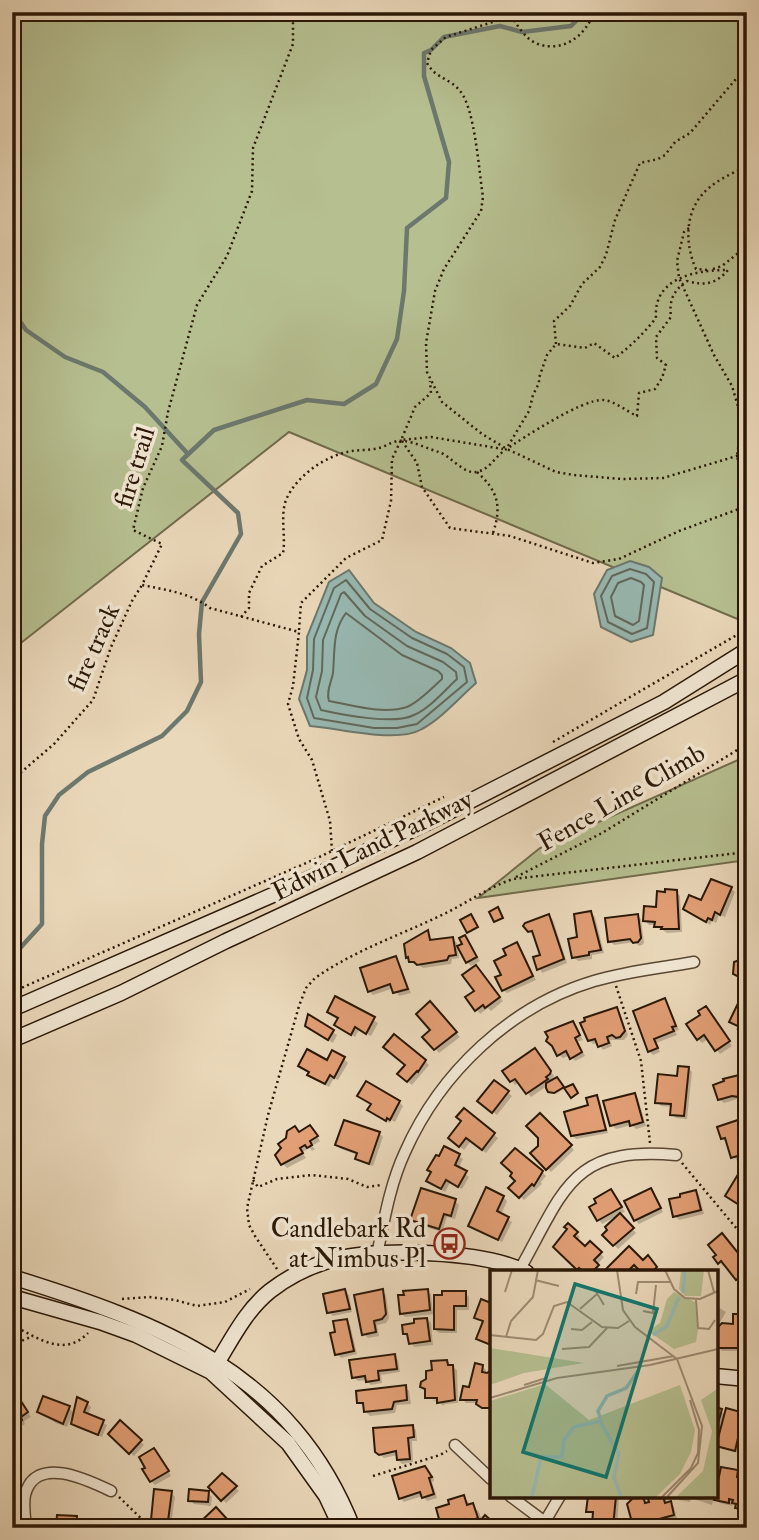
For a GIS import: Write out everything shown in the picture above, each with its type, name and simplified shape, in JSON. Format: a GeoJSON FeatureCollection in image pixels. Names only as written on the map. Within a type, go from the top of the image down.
{"type":"FeatureCollection","features":[{"type":"Feature","properties":{"kind":"main road","name":"Edwin Land Parkway"},"geometry":{"type":"LineString","coordinates":[[12,1009],[286,889],[437,818],[663,702],[747,650]]}},
{"type":"Feature","properties":{"kind":"main road","name":"Edwin Land Parkway"},"geometry":{"type":"LineString","coordinates":[[12,1040],[121,993],[416,852],[747,679]]}},
{"type":"Feature","properties":{"kind":"main road"},"geometry":{"type":"LineString","coordinates":[[215,1367],[253,1308],[284,1281],[315,1265],[377,1255],[457,1255],[493,1260],[520,1270]]}},
{"type":"Feature","properties":{"kind":"main road"},"geometry":{"type":"LineString","coordinates":[[12,1277],[100,1304],[153,1327],[267,1399],[312,1451],[345,1505],[354,1528]]}},
{"type":"Feature","properties":{"kind":"main road"},"geometry":{"type":"LineString","coordinates":[[12,1297],[100,1322],[215,1367],[288,1443],[326,1496],[341,1528]]}},
{"type":"Feature","properties":{"kind":"main road"},"geometry":{"type":"LineString","coordinates":[[717,1376],[747,1379]]}},
{"type":"Feature","properties":{"kind":"street"},"geometry":{"type":"LineString","coordinates":[[377,1255],[394,1179],[404,1152],[432,1102],[473,1053],[536,1005],[566,991],[613,976],[694,962]]}},
{"type":"Feature","properties":{"kind":"street"},"geometry":{"type":"LineString","coordinates":[[523,1270],[556,1201],[578,1175],[613,1157],[651,1153],[676,1155]]}},
{"type":"Feature","properties":{"kind":"street"},"geometry":{"type":"LineString","coordinates":[[455,1445],[490,1478]]}},
{"type":"Feature","properties":{"kind":"street"},"geometry":{"type":"LineString","coordinates":[[26,1528],[26,1492],[30,1484],[40,1476],[53,1473],[70,1474],[111,1491]]}},
{"type":"Feature","properties":{"kind":"street"},"geometry":{"type":"LineString","coordinates":[[513,1498],[549,1525],[559,1498]]}},
{"type":"Feature","properties":{"kind":"path","name":"fire trail"},"geometry":{"type":"LineString","coordinates":[[142,585],[162,544],[133,530],[143,488],[163,446],[183,352],[197,305],[227,256],[252,191],[253,148],[293,44],[293,18],[290,12]]}},
{"type":"Feature","properties":{"kind":"path"},"geometry":{"type":"LineString","coordinates":[[332,851],[327,808],[312,760],[299,739],[288,704],[293,686],[301,603],[346,558],[382,540],[391,501],[392,459],[415,407],[431,393],[426,343],[435,291],[444,269],[481,211],[483,197],[468,102],[458,88],[433,74],[427,63],[431,50],[446,37],[524,12]]}},
{"type":"Feature","properties":{"kind":"path"},"geometry":{"type":"LineString","coordinates":[[510,15],[522,32],[537,44],[557,46],[579,38],[589,26],[594,12]]}},
{"type":"Feature","properties":{"kind":"path"},"geometry":{"type":"LineString","coordinates":[[506,449],[528,411],[540,383],[547,355],[556,344],[554,321],[570,306],[582,284],[600,267],[606,256],[615,220],[640,163],[665,155],[675,142],[690,133],[715,105],[720,94],[747,66]]}},
{"type":"Feature","properties":{"kind":"path"},"geometry":{"type":"LineString","coordinates":[[401,440],[444,454],[468,472],[477,472],[489,467],[506,449],[537,427],[579,407],[602,400],[614,403],[637,416],[639,393],[655,389],[666,365],[657,358],[656,337],[671,317],[670,302],[676,289],[687,282],[708,284],[720,279],[728,270],[696,270],[691,257],[689,222],[699,198],[710,187],[747,166]]}},
{"type":"Feature","properties":{"kind":"path"},"geometry":{"type":"LineString","coordinates":[[689,228],[684,232],[677,261],[679,278],[714,355],[726,374],[739,408],[742,420],[737,457],[747,483]]}},
{"type":"Feature","properties":{"kind":"path"},"geometry":{"type":"LineString","coordinates":[[556,344],[585,348],[594,343],[615,358],[634,344],[640,333],[656,318],[657,298],[663,290],[679,278],[722,266],[747,246]]}},
{"type":"Feature","properties":{"kind":"path"},"geometry":{"type":"LineString","coordinates":[[429,376],[442,402],[482,434],[506,449],[556,472],[622,479],[663,478],[747,453]]}},
{"type":"Feature","properties":{"kind":"path"},"geometry":{"type":"LineString","coordinates":[[241,617],[249,608],[249,593],[262,566],[283,553],[285,502],[295,485],[324,461],[349,451],[431,437],[506,449]]}},
{"type":"Feature","properties":{"kind":"path"},"geometry":{"type":"LineString","coordinates":[[401,440],[417,463],[422,487],[450,528],[510,536],[593,563],[619,559],[679,531],[747,506]]}},
{"type":"Feature","properties":{"kind":"path"},"geometry":{"type":"LineString","coordinates":[[477,472],[490,484],[499,506],[494,533]]}},
{"type":"Feature","properties":{"kind":"path"},"geometry":{"type":"LineString","coordinates":[[142,585],[183,594],[210,608],[299,632]]}},
{"type":"Feature","properties":{"kind":"path","name":"fire track"},"geometry":{"type":"LineString","coordinates":[[12,780],[54,744],[93,700],[111,647],[142,585]]}},
{"type":"Feature","properties":{"kind":"path"},"geometry":{"type":"LineString","coordinates":[[550,743],[747,629]]}},
{"type":"Feature","properties":{"kind":"path","name":"Fence Line Climb"},"geometry":{"type":"LineString","coordinates":[[513,879],[601,834],[747,744]]}},
{"type":"Feature","properties":{"kind":"path"},"geometry":{"type":"LineString","coordinates":[[12,992],[332,851],[455,793]]}},
{"type":"Feature","properties":{"kind":"path"},"geometry":{"type":"LineString","coordinates":[[284,1281],[249,1225],[247,1208],[301,999],[310,983],[385,938],[446,913],[498,884],[513,879],[747,852]]}},
{"type":"Feature","properties":{"kind":"path"},"geometry":{"type":"LineString","coordinates":[[613,976],[641,1061],[651,1153]]}},
{"type":"Feature","properties":{"kind":"path"},"geometry":{"type":"LineString","coordinates":[[676,1155],[747,1241]]}},
{"type":"Feature","properties":{"kind":"path"},"geometry":{"type":"LineString","coordinates":[[253,1179],[258,1187],[288,1178],[336,1176],[367,1187],[394,1179]]}},
{"type":"Feature","properties":{"kind":"path"},"geometry":{"type":"LineString","coordinates":[[114,1297],[126,1300],[149,1297],[197,1306],[225,1302],[257,1284]]}},
{"type":"Feature","properties":{"kind":"path"},"geometry":{"type":"LineString","coordinates":[[12,1325],[33,1336],[61,1345],[71,1345],[100,1322]]}},
{"type":"Feature","properties":{"kind":"path"},"geometry":{"type":"LineString","coordinates":[[12,1345],[33,1336]]}},
{"type":"Feature","properties":{"kind":"path"},"geometry":{"type":"LineString","coordinates":[[373,1476],[440,1455],[455,1445]]}},
{"type":"Feature","properties":{"kind":"path"},"geometry":{"type":"LineString","coordinates":[[111,1491],[124,1500],[151,1528]]}},
{"type":"Feature","properties":{"kind":"green space"},"geometry":{"type":"Polygon","coordinates":[[[12,12],[747,12],[747,623],[289,432],[12,650],[12,12]]]}},
{"type":"Feature","properties":{"kind":"green space"},"geometry":{"type":"Polygon","coordinates":[[[747,756],[747,860],[478,898],[540,848],[747,756]]]}},
{"type":"Feature","properties":{"kind":"water"},"geometry":{"type":"Polygon","coordinates":[[[630,561],[649,567],[662,578],[653,635],[631,642],[601,627],[594,594],[607,570],[630,561]]]}},
{"type":"Feature","properties":{"kind":"water"},"geometry":{"type":"Polygon","coordinates":[[[349,570],[374,603],[416,632],[451,648],[470,663],[476,683],[443,714],[422,729],[398,735],[383,735],[310,726],[299,699],[307,670],[307,637],[329,582],[349,570]]]}},
{"type":"Feature","properties":{"kind":"building"},"geometry":{"type":"Polygon","coordinates":[[[711,879],[732,887],[720,915],[715,912],[712,920],[708,918],[706,922],[683,909],[689,895],[701,900],[711,879]]]}},
{"type":"Feature","properties":{"kind":"building"},"geometry":{"type":"Polygon","coordinates":[[[665,889],[677,890],[679,929],[661,929],[662,927],[654,927],[655,922],[643,921],[644,906],[656,907],[657,891],[665,892],[665,889]]]}},
{"type":"Feature","properties":{"kind":"building"},"geometry":{"type":"Polygon","coordinates":[[[498,907],[503,918],[494,922],[489,912],[498,907]]]}},
{"type":"Feature","properties":{"kind":"building"},"geometry":{"type":"Polygon","coordinates":[[[591,911],[601,950],[572,958],[568,939],[577,937],[574,914],[591,911]]]}},
{"type":"Feature","properties":{"kind":"building"},"geometry":{"type":"Polygon","coordinates":[[[471,914],[478,927],[467,933],[460,920],[471,914]]]}},
{"type":"Feature","properties":{"kind":"building"},"geometry":{"type":"Polygon","coordinates":[[[549,914],[564,959],[537,970],[533,957],[540,955],[532,931],[528,932],[523,926],[549,914]]]}},
{"type":"Feature","properties":{"kind":"building"},"geometry":{"type":"Polygon","coordinates":[[[638,914],[641,938],[638,942],[633,943],[630,939],[608,942],[605,918],[638,914]]]}},
{"type":"Feature","properties":{"kind":"building"},"geometry":{"type":"Polygon","coordinates":[[[428,930],[430,940],[453,937],[456,955],[449,956],[447,960],[417,965],[409,962],[404,944],[428,930]]]}},
{"type":"Feature","properties":{"kind":"building"},"geometry":{"type":"Polygon","coordinates":[[[465,935],[477,957],[466,963],[457,946],[462,944],[459,938],[465,935]]]}},
{"type":"Feature","properties":{"kind":"building"},"geometry":{"type":"Polygon","coordinates":[[[517,942],[533,976],[502,991],[495,977],[501,975],[494,961],[506,955],[503,949],[517,942]]]}},
{"type":"Feature","properties":{"kind":"building"},"geometry":{"type":"Polygon","coordinates":[[[396,956],[408,989],[393,993],[390,984],[368,992],[360,968],[396,956]]]}},
{"type":"Feature","properties":{"kind":"building"},"geometry":{"type":"Polygon","coordinates":[[[745,958],[747,981],[733,974],[734,962],[745,958]]]}},
{"type":"Feature","properties":{"kind":"building"},"geometry":{"type":"Polygon","coordinates":[[[476,965],[500,997],[485,1008],[483,1005],[475,1011],[465,997],[474,991],[462,975],[476,965]]]}},
{"type":"Feature","properties":{"kind":"building"},"geometry":{"type":"Polygon","coordinates":[[[742,995],[747,998],[747,1040],[742,1038],[744,1032],[738,1029],[740,1027],[729,1022],[742,995]]]}},
{"type":"Feature","properties":{"kind":"building"},"geometry":{"type":"Polygon","coordinates":[[[335,996],[375,1017],[366,1034],[355,1027],[351,1035],[334,1025],[338,1018],[327,1012],[335,996]]]}},
{"type":"Feature","properties":{"kind":"building"},"geometry":{"type":"Polygon","coordinates":[[[665,998],[676,1026],[672,1027],[674,1031],[654,1039],[658,1048],[648,1052],[633,1011],[665,998]]]}},
{"type":"Feature","properties":{"kind":"building"},"geometry":{"type":"Polygon","coordinates":[[[430,1001],[457,1032],[434,1050],[422,1037],[430,1030],[416,1014],[430,1001]]]}},
{"type":"Feature","properties":{"kind":"building"},"geometry":{"type":"Polygon","coordinates":[[[706,1006],[730,1041],[715,1051],[704,1035],[697,1040],[686,1024],[700,1015],[698,1011],[706,1006]]]}},
{"type":"Feature","properties":{"kind":"building"},"geometry":{"type":"Polygon","coordinates":[[[617,1007],[625,1031],[620,1037],[607,1037],[609,1043],[598,1047],[595,1039],[588,1041],[580,1023],[585,1021],[584,1018],[617,1007]]]}},
{"type":"Feature","properties":{"kind":"building"},"geometry":{"type":"Polygon","coordinates":[[[308,1014],[334,1030],[328,1040],[305,1026],[308,1014]]]}},
{"type":"Feature","properties":{"kind":"building"},"geometry":{"type":"Polygon","coordinates":[[[573,1021],[580,1035],[575,1038],[582,1052],[570,1059],[566,1051],[557,1056],[546,1041],[548,1037],[545,1032],[573,1021]]]}},
{"type":"Feature","properties":{"kind":"building"},"geometry":{"type":"Polygon","coordinates":[[[394,1034],[426,1060],[407,1082],[397,1074],[405,1065],[383,1047],[394,1034]]]}},
{"type":"Feature","properties":{"kind":"building"},"geometry":{"type":"Polygon","coordinates":[[[535,1048],[551,1071],[546,1077],[548,1079],[526,1094],[515,1079],[510,1082],[502,1071],[535,1048]]]}},
{"type":"Feature","properties":{"kind":"building"},"geometry":{"type":"Polygon","coordinates":[[[307,1049],[327,1060],[332,1050],[345,1057],[334,1078],[330,1075],[325,1084],[307,1075],[309,1072],[298,1066],[307,1049]]]}},
{"type":"Feature","properties":{"kind":"building"},"geometry":{"type":"Polygon","coordinates":[[[678,1066],[689,1067],[684,1116],[670,1115],[671,1104],[655,1103],[658,1074],[677,1076],[678,1066]]]}},
{"type":"Feature","properties":{"kind":"building"},"geometry":{"type":"Polygon","coordinates":[[[747,1073],[747,1109],[743,1111],[738,1097],[718,1100],[713,1085],[724,1081],[723,1079],[747,1073]]]}},
{"type":"Feature","properties":{"kind":"building"},"geometry":{"type":"Polygon","coordinates":[[[557,1077],[564,1087],[554,1093],[548,1092],[546,1083],[557,1077]]]}},
{"type":"Feature","properties":{"kind":"building"},"geometry":{"type":"Polygon","coordinates":[[[494,1080],[509,1091],[492,1113],[477,1101],[494,1080]]]}},
{"type":"Feature","properties":{"kind":"building"},"geometry":{"type":"Polygon","coordinates":[[[366,1081],[400,1101],[390,1120],[387,1118],[386,1121],[367,1110],[371,1104],[357,1096],[366,1081]]]}},
{"type":"Feature","properties":{"kind":"building"},"geometry":{"type":"Polygon","coordinates":[[[573,1084],[578,1093],[571,1098],[564,1088],[573,1084]]]}},
{"type":"Feature","properties":{"kind":"building"},"geometry":{"type":"Polygon","coordinates":[[[635,1093],[643,1122],[630,1126],[629,1121],[610,1126],[603,1101],[635,1093]]]}},
{"type":"Feature","properties":{"kind":"building"},"geometry":{"type":"Polygon","coordinates":[[[597,1095],[606,1130],[571,1136],[564,1112],[588,1105],[586,1098],[597,1095]]]}},
{"type":"Feature","properties":{"kind":"building"},"geometry":{"type":"Polygon","coordinates":[[[464,1108],[495,1133],[482,1150],[466,1138],[459,1147],[448,1138],[461,1121],[456,1117],[464,1108]]]}},
{"type":"Feature","properties":{"kind":"building"},"geometry":{"type":"Polygon","coordinates":[[[540,1113],[572,1145],[546,1170],[530,1153],[538,1146],[538,1138],[526,1126],[540,1113]]]}},
{"type":"Feature","properties":{"kind":"building"},"geometry":{"type":"Polygon","coordinates":[[[747,1117],[747,1140],[743,1141],[747,1153],[731,1158],[725,1138],[721,1139],[717,1127],[747,1117]]]}},
{"type":"Feature","properties":{"kind":"building"},"geometry":{"type":"Polygon","coordinates":[[[344,1120],[380,1132],[369,1164],[355,1159],[357,1153],[335,1145],[344,1120]]]}},
{"type":"Feature","properties":{"kind":"building"},"geometry":{"type":"Polygon","coordinates":[[[310,1125],[318,1136],[310,1141],[312,1145],[300,1148],[303,1153],[281,1165],[275,1155],[281,1148],[278,1144],[286,1138],[287,1131],[295,1126],[299,1132],[310,1125]]]}},
{"type":"Feature","properties":{"kind":"building"},"geometry":{"type":"Polygon","coordinates":[[[444,1146],[460,1154],[455,1165],[467,1171],[458,1187],[446,1180],[441,1189],[426,1181],[431,1172],[427,1170],[444,1146]]]}},
{"type":"Feature","properties":{"kind":"building"},"geometry":{"type":"Polygon","coordinates":[[[515,1148],[543,1171],[534,1186],[532,1184],[519,1198],[508,1188],[515,1181],[510,1176],[512,1173],[501,1163],[515,1148]]]}},
{"type":"Feature","properties":{"kind":"building"},"geometry":{"type":"Polygon","coordinates":[[[740,1171],[747,1175],[747,1201],[745,1199],[741,1206],[725,1196],[740,1171]]]}},
{"type":"Feature","properties":{"kind":"building"},"geometry":{"type":"Polygon","coordinates":[[[486,1187],[504,1196],[497,1211],[509,1217],[498,1240],[468,1226],[486,1187]]]}},
{"type":"Feature","properties":{"kind":"building"},"geometry":{"type":"Polygon","coordinates":[[[421,1188],[456,1199],[451,1216],[444,1214],[439,1229],[410,1220],[421,1188]]]}},
{"type":"Feature","properties":{"kind":"building"},"geometry":{"type":"Polygon","coordinates":[[[651,1188],[661,1208],[634,1221],[624,1201],[651,1188]]]}},
{"type":"Feature","properties":{"kind":"building"},"geometry":{"type":"Polygon","coordinates":[[[611,1189],[622,1207],[597,1221],[589,1207],[596,1203],[594,1199],[611,1189]]]}},
{"type":"Feature","properties":{"kind":"building"},"geometry":{"type":"Polygon","coordinates":[[[696,1190],[701,1210],[673,1217],[669,1199],[696,1190]]]}},
{"type":"Feature","properties":{"kind":"building"},"geometry":{"type":"Polygon","coordinates":[[[620,1213],[634,1228],[613,1246],[602,1235],[607,1230],[605,1227],[620,1213]]]}},
{"type":"Feature","properties":{"kind":"building"},"geometry":{"type":"Polygon","coordinates":[[[568,1223],[578,1232],[574,1236],[585,1246],[590,1241],[602,1252],[594,1260],[599,1265],[594,1270],[577,1270],[553,1247],[567,1229],[564,1227],[568,1223]]]}},
{"type":"Feature","properties":{"kind":"building"},"geometry":{"type":"Polygon","coordinates":[[[722,1233],[747,1264],[742,1268],[746,1272],[736,1280],[721,1261],[718,1264],[713,1257],[716,1255],[708,1245],[722,1233]]]}},
{"type":"Feature","properties":{"kind":"building"},"geometry":{"type":"Polygon","coordinates":[[[629,1246],[643,1260],[648,1255],[657,1267],[654,1270],[639,1270],[634,1265],[629,1270],[605,1270],[629,1246]]]}},
{"type":"Feature","properties":{"kind":"building"},"geometry":{"type":"Polygon","coordinates":[[[345,1289],[350,1309],[327,1313],[323,1294],[345,1289]]]}},
{"type":"Feature","properties":{"kind":"building"},"geometry":{"type":"Polygon","coordinates":[[[383,1289],[386,1314],[382,1319],[374,1321],[376,1332],[362,1335],[354,1295],[383,1289]]]}},
{"type":"Feature","properties":{"kind":"building"},"geometry":{"type":"Polygon","coordinates":[[[428,1289],[430,1310],[400,1314],[398,1295],[404,1295],[403,1291],[428,1289]]]}},
{"type":"Feature","properties":{"kind":"building"},"geometry":{"type":"Polygon","coordinates":[[[442,1291],[466,1291],[466,1306],[454,1306],[454,1330],[434,1329],[434,1295],[442,1295],[442,1291]]]}},
{"type":"Feature","properties":{"kind":"building"},"geometry":{"type":"Polygon","coordinates":[[[481,1299],[490,1303],[490,1345],[476,1339],[483,1321],[474,1318],[481,1299]]]}},
{"type":"Feature","properties":{"kind":"building"},"geometry":{"type":"Polygon","coordinates":[[[733,1314],[747,1314],[747,1348],[717,1348],[718,1327],[722,1323],[733,1324],[733,1314]]]}},
{"type":"Feature","properties":{"kind":"building"},"geometry":{"type":"Polygon","coordinates":[[[427,1318],[430,1341],[409,1344],[407,1334],[403,1334],[402,1325],[414,1323],[414,1319],[427,1318]]]}},
{"type":"Feature","properties":{"kind":"building"},"geometry":{"type":"Polygon","coordinates":[[[347,1319],[354,1351],[335,1355],[330,1333],[335,1332],[333,1321],[347,1319]]]}},
{"type":"Feature","properties":{"kind":"building"},"geometry":{"type":"Polygon","coordinates":[[[395,1354],[397,1369],[378,1371],[379,1380],[366,1382],[365,1376],[352,1378],[349,1360],[395,1354]]]}},
{"type":"Feature","properties":{"kind":"building"},"geometry":{"type":"Polygon","coordinates":[[[447,1360],[448,1365],[453,1365],[455,1400],[437,1403],[437,1398],[425,1398],[425,1389],[420,1387],[421,1382],[426,1379],[426,1371],[432,1370],[431,1361],[447,1360]]]}},
{"type":"Feature","properties":{"kind":"building"},"geometry":{"type":"Polygon","coordinates":[[[475,1363],[483,1365],[482,1372],[490,1371],[490,1408],[482,1408],[476,1404],[477,1400],[460,1400],[463,1386],[469,1387],[475,1363]]]}},
{"type":"Feature","properties":{"kind":"building"},"geometry":{"type":"Polygon","coordinates":[[[406,1385],[407,1400],[394,1402],[392,1409],[364,1412],[363,1403],[357,1403],[356,1391],[406,1385]]]}},
{"type":"Feature","properties":{"kind":"building"},"geometry":{"type":"Polygon","coordinates":[[[43,1396],[70,1406],[63,1424],[37,1412],[43,1396]]]}},
{"type":"Feature","properties":{"kind":"building"},"geometry":{"type":"Polygon","coordinates":[[[77,1397],[88,1402],[84,1412],[104,1420],[98,1435],[71,1424],[77,1397]]]}},
{"type":"Feature","properties":{"kind":"building"},"geometry":{"type":"Polygon","coordinates":[[[19,1398],[28,1412],[12,1426],[12,1402],[19,1398]]]}},
{"type":"Feature","properties":{"kind":"building"},"geometry":{"type":"Polygon","coordinates":[[[717,1408],[722,1409],[717,1428],[717,1408]]]}},
{"type":"Feature","properties":{"kind":"building"},"geometry":{"type":"Polygon","coordinates":[[[726,1408],[743,1415],[743,1412],[747,1413],[747,1440],[738,1438],[735,1451],[717,1446],[726,1408]]]}},
{"type":"Feature","properties":{"kind":"building"},"geometry":{"type":"Polygon","coordinates":[[[120,1420],[142,1440],[129,1454],[108,1434],[120,1420]]]}},
{"type":"Feature","properties":{"kind":"building"},"geometry":{"type":"Polygon","coordinates":[[[413,1425],[414,1437],[408,1438],[410,1459],[397,1460],[396,1451],[379,1455],[375,1452],[373,1428],[413,1425]]]}},
{"type":"Feature","properties":{"kind":"building"},"geometry":{"type":"Polygon","coordinates":[[[154,1448],[169,1471],[150,1482],[139,1457],[154,1448]]]}},
{"type":"Feature","properties":{"kind":"building"},"geometry":{"type":"Polygon","coordinates":[[[425,1466],[432,1477],[429,1478],[434,1494],[422,1498],[420,1492],[399,1499],[392,1476],[425,1466]]]}},
{"type":"Feature","properties":{"kind":"building"},"geometry":{"type":"Polygon","coordinates":[[[721,1467],[738,1470],[737,1477],[747,1479],[747,1510],[735,1508],[733,1500],[729,1499],[729,1503],[714,1500],[717,1498],[721,1467]]]}},
{"type":"Feature","properties":{"kind":"building"},"geometry":{"type":"Polygon","coordinates":[[[222,1473],[237,1486],[221,1501],[208,1487],[222,1473]]]}},
{"type":"Feature","properties":{"kind":"building"},"geometry":{"type":"Polygon","coordinates":[[[154,1489],[172,1491],[168,1521],[151,1520],[154,1489]]]}},
{"type":"Feature","properties":{"kind":"building"},"geometry":{"type":"Polygon","coordinates":[[[189,1489],[209,1491],[208,1502],[188,1501],[189,1489]]]}},
{"type":"Feature","properties":{"kind":"building"},"geometry":{"type":"Polygon","coordinates":[[[464,1495],[467,1505],[473,1503],[478,1518],[465,1523],[464,1519],[456,1522],[458,1526],[454,1528],[436,1528],[434,1521],[439,1519],[436,1508],[449,1504],[448,1500],[464,1495]]]}},
{"type":"Feature","properties":{"kind":"building"},"geometry":{"type":"Polygon","coordinates":[[[588,1498],[616,1498],[613,1527],[592,1525],[593,1512],[586,1512],[588,1498]]]}},
{"type":"Feature","properties":{"kind":"building"},"geometry":{"type":"Polygon","coordinates":[[[644,1498],[645,1503],[649,1502],[648,1498],[664,1498],[665,1503],[671,1501],[674,1515],[633,1526],[627,1504],[632,1499],[644,1498]]]}},
{"type":"Feature","properties":{"kind":"building"},"geometry":{"type":"Polygon","coordinates":[[[216,1507],[227,1519],[217,1528],[203,1528],[199,1523],[216,1507]]]}},
{"type":"Feature","properties":{"kind":"building"},"geometry":{"type":"Polygon","coordinates":[[[57,1515],[77,1516],[76,1528],[56,1528],[57,1515]]]}},
{"type":"Feature","properties":{"kind":"building"},"geometry":{"type":"Polygon","coordinates":[[[485,1515],[494,1523],[496,1521],[503,1528],[474,1528],[485,1515]]]}},
{"type":"Feature","properties":{"kind":"waterway"},"geometry":{"type":"LineString","coordinates":[[12,957],[42,924],[42,844],[45,816],[59,795],[88,772],[162,736],[187,711],[201,682],[199,634],[202,602],[241,534],[238,513],[182,460],[214,430],[307,400],[344,404],[376,384],[397,339],[404,291],[407,228],[446,198],[449,162],[424,76],[424,53],[444,37],[500,26],[522,32],[571,26],[585,12]]}},
{"type":"Feature","properties":{"kind":"waterway"},"geometry":{"type":"LineString","coordinates":[[12,310],[26,330],[65,357],[103,372],[145,407],[188,454]]}},
{"type":"Feature","properties":{"kind":"place","name":"Candlebark Rd at Nimbus Pl"},"geometry":{"type":"Point","coordinates":[449,1243]}}]}
